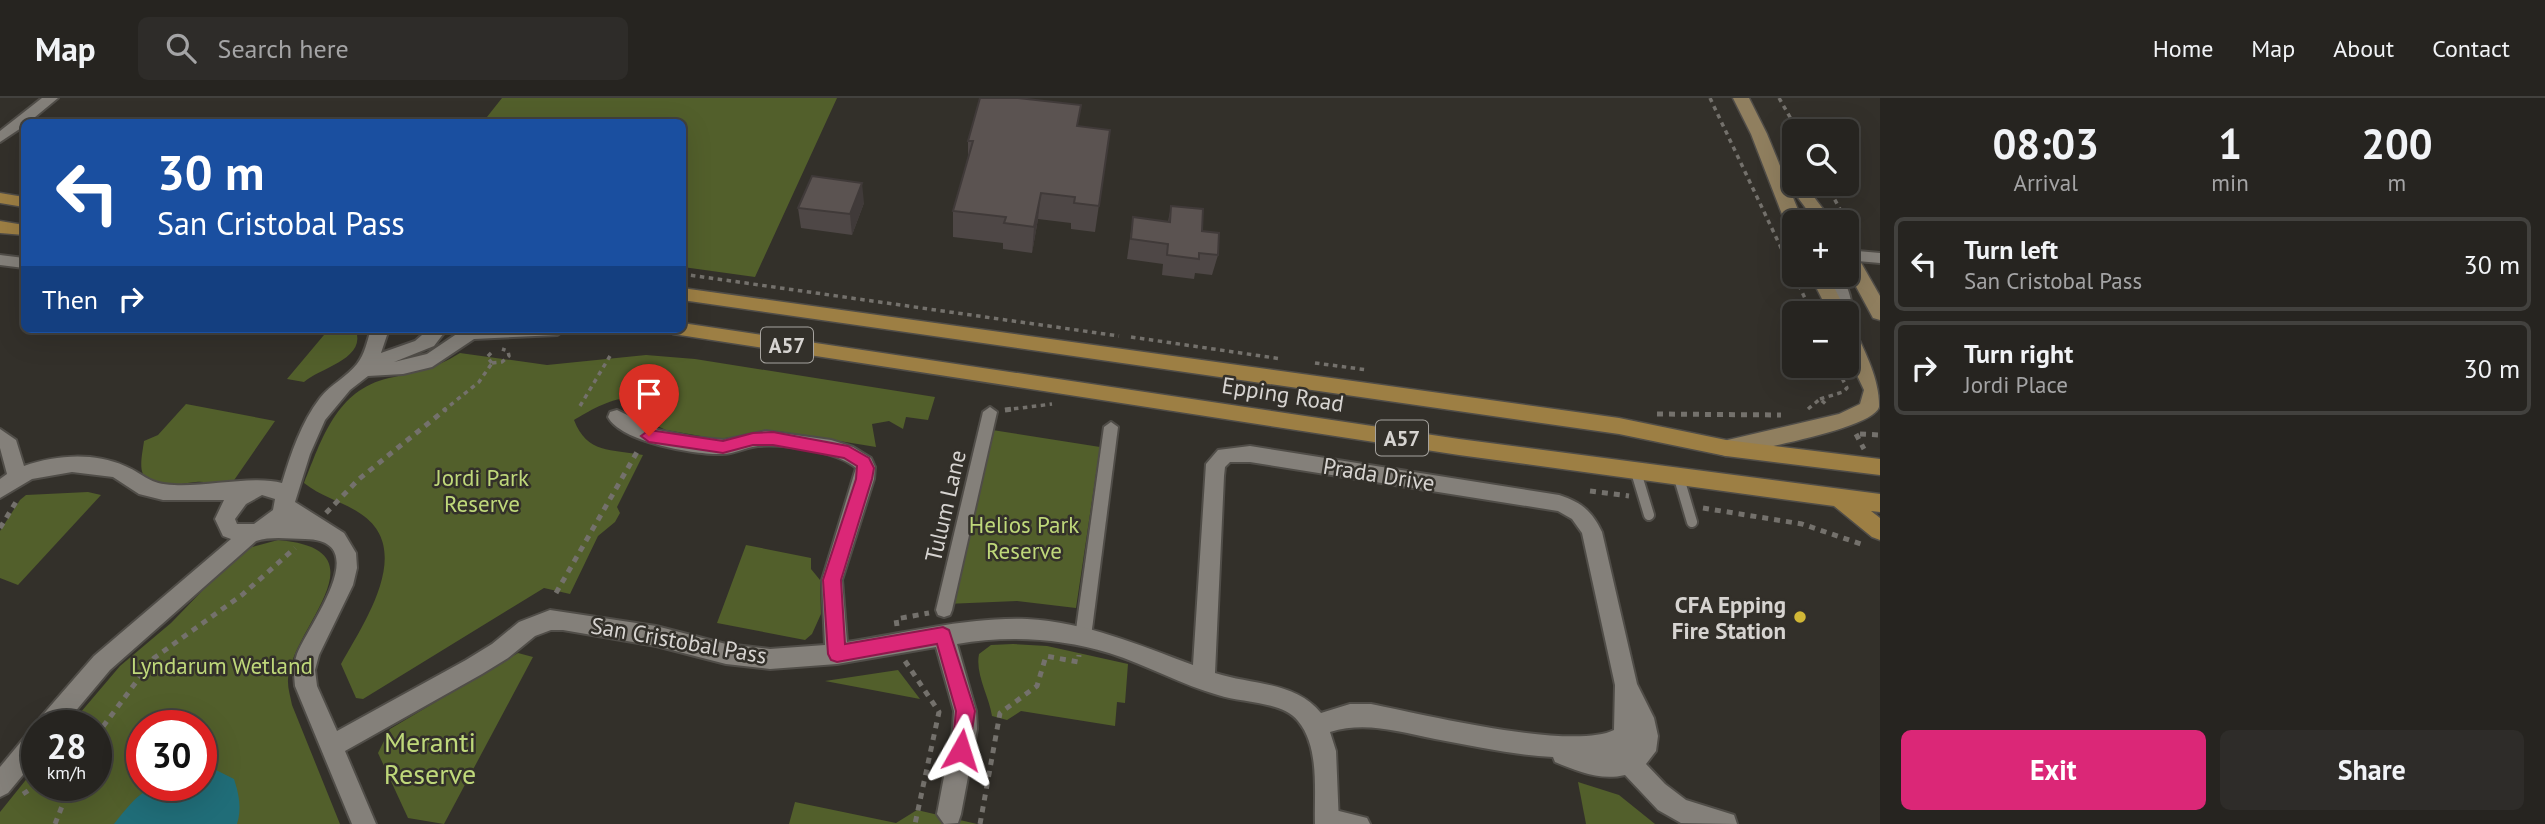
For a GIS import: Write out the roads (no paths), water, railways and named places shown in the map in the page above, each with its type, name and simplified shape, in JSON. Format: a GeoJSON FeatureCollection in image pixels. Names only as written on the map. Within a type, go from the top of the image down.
{"type":"FeatureCollection","features":[{"type":"Feature","properties":{"kind":"main road"},"geometry":{"type":"LineString","coordinates":[[1741,98],[1759,134],[1789,210]]}},
{"type":"Feature","properties":{"kind":"main road"},"geometry":{"type":"LineString","coordinates":[[1759,134],[1782,165]]}},
{"type":"Feature","properties":{"kind":"main road"},"geometry":{"type":"LineString","coordinates":[[0,198],[21,202]]}},
{"type":"Feature","properties":{"kind":"main road"},"geometry":{"type":"LineString","coordinates":[[0,227],[21,230]]}},
{"type":"Feature","properties":{"kind":"main road"},"geometry":{"type":"LineString","coordinates":[[1859,275],[1880,313]]}},
{"type":"Feature","properties":{"kind":"main road","name":"Epping Road"},"geometry":{"type":"LineString","coordinates":[[686,295],[1619,426],[1726,448],[1880,467]]}},
{"type":"Feature","properties":{"kind":"main road","name":"Epping Road"},"geometry":{"type":"LineString","coordinates":[[686,330],[1636,472],[1880,503]]}},
{"type":"Feature","properties":{"kind":"main road"},"geometry":{"type":"LineString","coordinates":[[1726,448],[1844,421],[1869,408],[1877,396],[1859,358]]}},
{"type":"Feature","properties":{"kind":"main road"},"geometry":{"type":"LineString","coordinates":[[1840,498],[1878,538]]}},
{"type":"Feature","properties":{"kind":"street"},"geometry":{"type":"LineString","coordinates":[[24,119],[51,98]]}},
{"type":"Feature","properties":{"kind":"street"},"geometry":{"type":"LineString","coordinates":[[0,138],[21,122]]}},
{"type":"Feature","properties":{"kind":"street"},"geometry":{"type":"LineString","coordinates":[[1859,255],[1880,258]]}},
{"type":"Feature","properties":{"kind":"street"},"geometry":{"type":"LineString","coordinates":[[0,260],[21,263]]}},
{"type":"Feature","properties":{"kind":"street"},"geometry":{"type":"LineString","coordinates":[[360,374],[371,357],[379,333]]}},
{"type":"Feature","properties":{"kind":"street"},"geometry":{"type":"LineString","coordinates":[[382,333],[394,347],[408,350]]}},
{"type":"Feature","properties":{"kind":"street"},"geometry":{"type":"LineString","coordinates":[[192,583],[220,541],[231,506],[258,489],[291,462],[321,407],[338,389],[384,358],[429,341],[435,333]]}},
{"type":"Feature","properties":{"kind":"street"},"geometry":{"type":"LineString","coordinates":[[360,374],[421,364],[471,333]]}},
{"type":"Feature","properties":{"kind":"street","name":"Tulum Lane"},"geometry":{"type":"LineString","coordinates":[[944,610],[990,412]]}},
{"type":"Feature","properties":{"kind":"street"},"geometry":{"type":"LineString","coordinates":[[617,417],[649,436],[723,447],[753,439],[773,439],[848,452],[864,462],[864,479],[832,580],[837,654]]}},
{"type":"Feature","properties":{"kind":"street"},"geometry":{"type":"LineString","coordinates":[[1083,636],[1111,427]]}},
{"type":"Feature","properties":{"kind":"street"},"geometry":{"type":"LineString","coordinates":[[0,436],[9,445],[17,476]]}},
{"type":"Feature","properties":{"kind":"street"},"geometry":{"type":"LineString","coordinates":[[62,710],[102,663],[192,583],[256,532],[278,520],[287,503],[302,446]]}},
{"type":"Feature","properties":{"kind":"street","name":"Prada Drive"},"geometry":{"type":"LineString","coordinates":[[1203,680],[1216,464],[1225,455],[1239,453],[1569,506],[1585,518],[1592,532],[1626,685],[1642,718],[1646,736],[1644,751],[1623,754]]}},
{"type":"Feature","properties":{"kind":"street"},"geometry":{"type":"LineString","coordinates":[[0,489],[17,476],[50,467],[87,466],[119,471],[148,490],[201,497],[217,507],[235,533],[320,531]]}},
{"type":"Feature","properties":{"kind":"street"},"geometry":{"type":"LineString","coordinates":[[181,493],[279,489],[287,503],[320,531],[337,538],[347,555],[346,575],[340,593],[310,651],[304,669],[306,686],[364,824]]}},
{"type":"Feature","properties":{"kind":"street","name":"San Cristobal Pass"},"geometry":{"type":"LineString","coordinates":[[332,746],[474,667],[507,646],[527,629],[550,620],[656,636],[747,657],[837,654],[988,629],[1030,629],[1083,636],[1233,690],[1290,701],[1304,710],[1316,725]]}},
{"type":"Feature","properties":{"kind":"street"},"geometry":{"type":"LineString","coordinates":[[943,635],[965,711],[965,729],[949,814]]}},
{"type":"Feature","properties":{"kind":"street"},"geometry":{"type":"LineString","coordinates":[[1361,824],[1327,821],[1325,759],[1316,725],[1350,715],[1371,715],[1538,746],[1595,765],[1615,767],[1623,754],[1670,807],[1694,817],[1726,824]]}},
{"type":"Feature","properties":{"kind":"street"},"geometry":{"type":"LineString","coordinates":[[0,785],[21,759]]}},
{"type":"Feature","properties":{"kind":"lane"},"geometry":{"type":"LineString","coordinates":[[1636,472],[1649,515]]}},
{"type":"Feature","properties":{"kind":"lane"},"geometry":{"type":"LineString","coordinates":[[1679,478],[1692,522]]}},
{"type":"Feature","properties":{"kind":"water"},"geometry":{"type":"Polygon","coordinates":[[[217,770],[234,779],[239,801],[237,824],[114,824],[134,801],[217,801],[217,770]]]}},
{"type":"Feature","properties":{"kind":"place","name":"CFA Epping Fire Station"},"geometry":{"type":"Point","coordinates":[1800,617]}},
{"type":"Feature","properties":{"kind":"park label","name":"Jordi Park Reserve"},"geometry":{"type":"Point","coordinates":[482,490]}},
{"type":"Feature","properties":{"kind":"park label","name":"Helios Park Reserve"},"geometry":{"type":"Point","coordinates":[1024,537]}},
{"type":"Feature","properties":{"kind":"park label","name":"Lyndarum Wetland"},"geometry":{"type":"Point","coordinates":[222,665]}},
{"type":"Feature","properties":{"kind":"park label","name":"Meranti Reserve"},"geometry":{"type":"Point","coordinates":[430,757]}}]}
